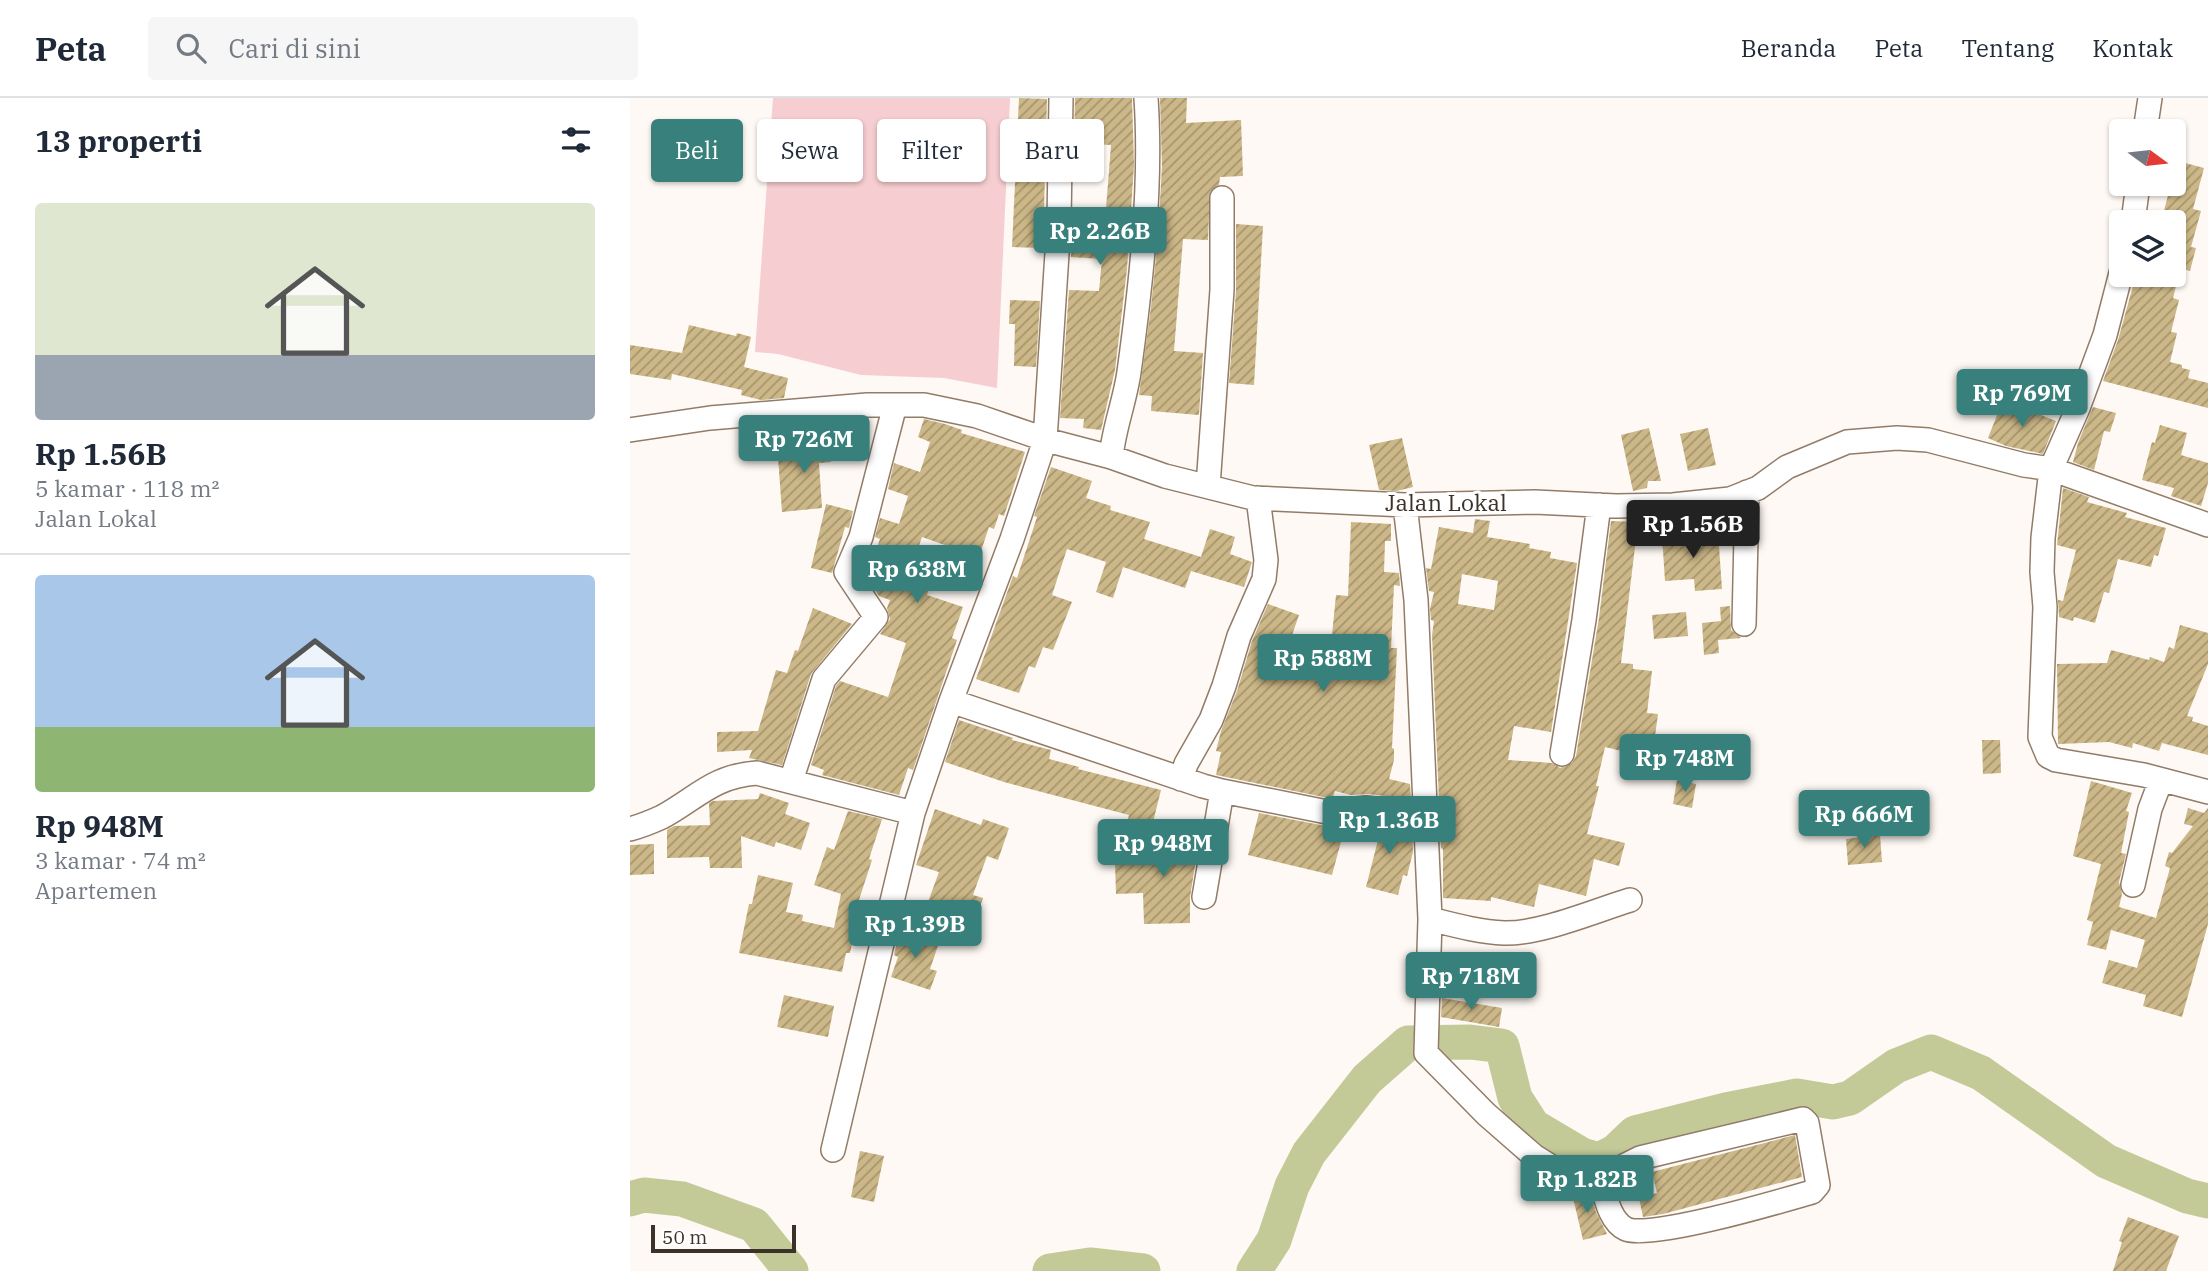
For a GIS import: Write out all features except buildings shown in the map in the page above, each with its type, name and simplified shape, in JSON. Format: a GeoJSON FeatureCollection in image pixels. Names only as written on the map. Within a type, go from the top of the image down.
{"type":"FeatureCollection","features":[{"type":"Feature","properties":{"kind":"street"},"geometry":{"type":"LineString","coordinates":[[833,1150],[913,813],[1045,440],[1059,222],[1061,98]]}},
{"type":"Feature","properties":{"kind":"street"},"geometry":{"type":"LineString","coordinates":[[1111,457],[1113,433],[1129,376],[1143,241],[1149,133],[1146,98]]}},
{"type":"Feature","properties":{"kind":"street"},"geometry":{"type":"LineString","coordinates":[[2147,119],[2150,98]]}},
{"type":"Feature","properties":{"kind":"street"},"geometry":{"type":"LineString","coordinates":[[1208,486],[1222,290],[1222,198]]}},
{"type":"Feature","properties":{"kind":"street"},"geometry":{"type":"LineString","coordinates":[[2117,287],[2105,335],[2078,408],[2051,469],[2043,538],[2045,607],[2040,737],[2048,755],[2056,760],[2103,767],[2208,792]]}},
{"type":"Feature","properties":{"kind":"street","name":"Jalan Lokal"},"geometry":{"type":"LineString","coordinates":[[630,430],[710,418],[867,405],[924,405],[977,416],[1045,440],[1111,457],[1165,476],[1258,498],[1405,505],[1535,502],[1674,505],[1730,499],[1758,488],[1787,467],[1847,442],[1897,438],[1928,440],[2024,465],[2051,469],[2208,525]]}},
{"type":"Feature","properties":{"kind":"street"},"geometry":{"type":"LineString","coordinates":[[791,781],[824,679],[876,617],[846,572],[861,537],[895,405]]}},
{"type":"Feature","properties":{"kind":"street"},"geometry":{"type":"LineString","coordinates":[[1744,624],[1747,492]]}},
{"type":"Feature","properties":{"kind":"street"},"geometry":{"type":"LineString","coordinates":[[1181,779],[1186,764],[1211,720],[1239,636],[1264,579],[1266,560],[1258,498]]}},
{"type":"Feature","properties":{"kind":"street"},"geometry":{"type":"LineString","coordinates":[[1405,505],[1416,600],[1430,919],[1426,1053],[1486,1114],[1534,1156],[1555,1169],[1600,1178],[1640,1158],[1803,1119],[1807,1123],[1818,1185],[1812,1192],[1736,1213],[1639,1233],[1625,1229],[1614,1219],[1600,1178]]}},
{"type":"Feature","properties":{"kind":"street"},"geometry":{"type":"LineString","coordinates":[[1562,754],[1599,505]]}},
{"type":"Feature","properties":{"kind":"street"},"geometry":{"type":"LineString","coordinates":[[951,701],[1223,791],[1327,811],[1366,808],[1425,815]]}},
{"type":"Feature","properties":{"kind":"street"},"geometry":{"type":"LineString","coordinates":[[630,829],[663,816],[699,792],[738,774],[757,773],[913,813]]}},
{"type":"Feature","properties":{"kind":"street"},"geometry":{"type":"LineString","coordinates":[[2133,885],[2150,809],[2161,780]]}},
{"type":"Feature","properties":{"kind":"street"},"geometry":{"type":"LineString","coordinates":[[1204,897],[1223,791]]}},
{"type":"Feature","properties":{"kind":"street"},"geometry":{"type":"LineString","coordinates":[[1430,919],[1505,933],[1524,931],[1630,900]]}},
{"type":"Feature","properties":{"kind":"shaded area"},"geometry":{"type":"Polygon","coordinates":[[[773,98],[1010,98],[1009,119],[1000,119],[1000,182],[1006,182],[997,388],[944,378],[861,375],[778,354],[755,352],[767,182],[863,182],[863,119],[772,119],[773,98]]]}},
{"type":"Feature","properties":{"kind":"waterway"},"geometry":{"type":"LineString","coordinates":[[1254,1271],[1274,1240],[1292,1186],[1309,1153],[1367,1079],[1408,1043],[1470,1042],[1502,1046],[1515,1098],[1533,1126],[1582,1155],[1599,1160],[1615,1152],[1635,1133],[1726,1110],[1797,1096],[1833,1102],[1850,1098],[1896,1066],[1931,1052],[1981,1073],[2106,1161],[2187,1196],[2208,1201]]}},
{"type":"Feature","properties":{"kind":"waterway"},"geometry":{"type":"LineString","coordinates":[[630,1199],[644,1195],[682,1199],[754,1225],[791,1271]]}},
{"type":"Feature","properties":{"kind":"waterway"},"geometry":{"type":"LineString","coordinates":[[1050,1271],[1090,1265],[1143,1271]]}}]}
